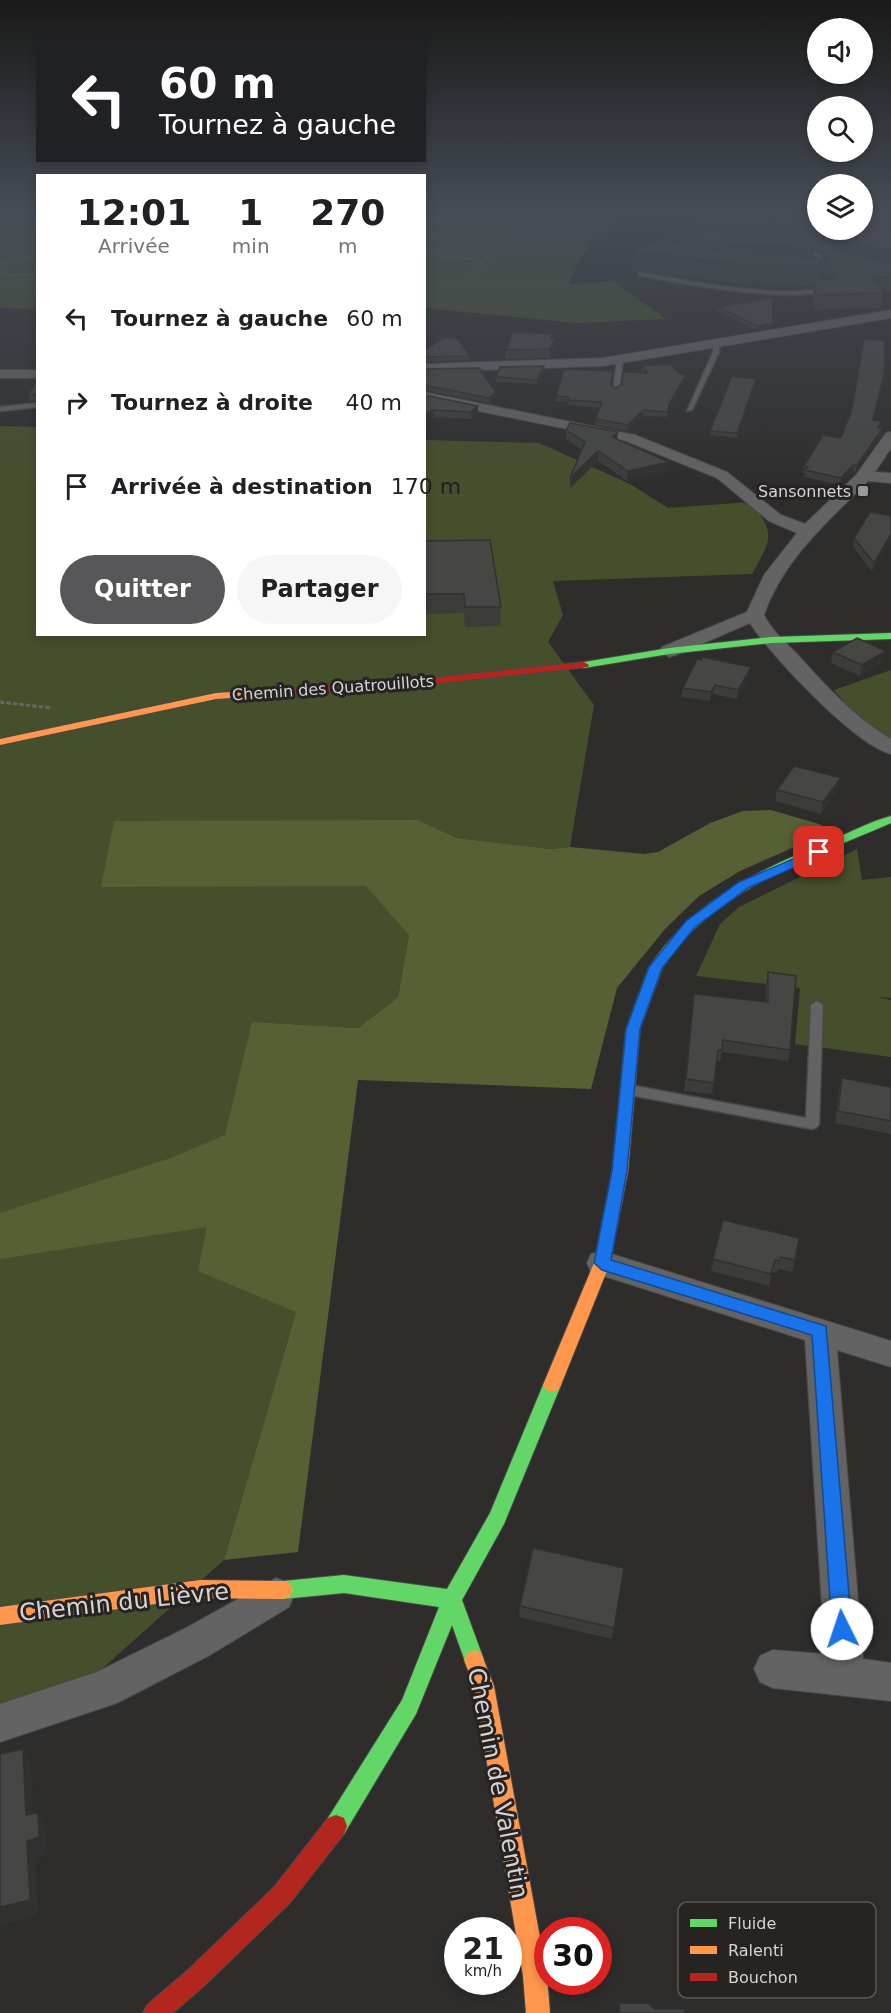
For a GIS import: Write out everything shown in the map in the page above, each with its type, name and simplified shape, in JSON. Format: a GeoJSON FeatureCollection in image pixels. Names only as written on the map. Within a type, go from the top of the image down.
{"type":"FeatureCollection","features":[{"type":"Feature","properties":{"kind":"street"},"geometry":{"type":"LineString","coordinates":[[426,368],[620,360],[891,314]]}},
{"type":"Feature","properties":{"kind":"street"},"geometry":{"type":"LineString","coordinates":[[0,374],[36,374]]}},
{"type":"Feature","properties":{"kind":"street"},"geometry":{"type":"LineString","coordinates":[[426,396],[498,409],[630,438],[722,475],[775,518],[807,531]]}},
{"type":"Feature","properties":{"kind":"street"},"geometry":{"type":"LineString","coordinates":[[891,436],[864,476],[807,531],[774,574],[755,615],[772,640],[851,723],[891,748]]}},
{"type":"Feature","properties":{"kind":"street"},"geometry":{"type":"LineString","coordinates":[[864,476],[891,478]]}},
{"type":"Feature","properties":{"kind":"street","name":"Chemin des Quatrouillots"},"geometry":{"type":"LineString","coordinates":[[669,651],[755,615]]}},
{"type":"Feature","properties":{"kind":"street","name":"Chemin des Quatrouillots"},"geometry":{"type":"LineString","coordinates":[[0,742],[216,696],[423,682],[580,666],[669,651],[772,640],[891,636]]}},
{"type":"Feature","properties":{"kind":"street"},"geometry":{"type":"LineString","coordinates":[[155,2013],[197,1977],[282,1894],[342,1818],[409,1707],[452,1599],[497,1518],[602,1263],[620,1171],[633,1029],[656,967],[690,924],[744,885],[891,819]]}},
{"type":"Feature","properties":{"kind":"street"},"geometry":{"type":"LineString","coordinates":[[602,1263],[891,1354]]}},
{"type":"Feature","properties":{"kind":"street"},"geometry":{"type":"LineString","coordinates":[[820,1330],[846,1675]]}},
{"type":"Feature","properties":{"kind":"street","name":"Chemin du Lièvre"},"geometry":{"type":"LineString","coordinates":[[0,1616],[200,1589],[284,1590],[344,1584],[452,1599]]}},
{"type":"Feature","properties":{"kind":"street","name":"Chemin du Lièvre"},"geometry":{"type":"LineString","coordinates":[[0,1723],[103,1689],[197,1642],[284,1590]]}},
{"type":"Feature","properties":{"kind":"street","name":"Chemin de Valentin"},"geometry":{"type":"LineString","coordinates":[[452,1599],[484,1686],[535,1976],[537,2013]]}},
{"type":"Feature","properties":{"kind":"street"},"geometry":{"type":"LineString","coordinates":[[772,1669],[846,1675],[891,1682]]}},
{"type":"Feature","properties":{"kind":"lane"},"geometry":{"type":"LineString","coordinates":[[688,410],[717,352],[716,342]]}},
{"type":"Feature","properties":{"kind":"lane"},"geometry":{"type":"LineString","coordinates":[[616,390],[620,360]]}},
{"type":"Feature","properties":{"kind":"lane"},"geometry":{"type":"LineString","coordinates":[[0,409],[36,405]]}},
{"type":"Feature","properties":{"kind":"lane"},"geometry":{"type":"LineString","coordinates":[[627,1090],[812,1124],[817,1005]]}},
{"type":"Feature","properties":{"kind":"green space"},"geometry":{"type":"Polygon","coordinates":[[[0,303],[36,303],[36,309],[0,308],[0,303]]]}},
{"type":"Feature","properties":{"kind":"green space"},"geometry":{"type":"Polygon","coordinates":[[[426,303],[644,303],[666,319],[576,323],[426,308],[426,303]]]}},
{"type":"Feature","properties":{"kind":"green space"},"geometry":{"type":"Polygon","coordinates":[[[0,426],[36,427],[36,636],[426,636],[426,440],[539,443],[630,484],[668,508],[750,502],[768,530],[767,544],[752,574],[553,581],[563,615],[548,642],[594,705],[570,847],[551,849],[457,838],[418,820],[409,935],[398,997],[358,1028],[252,1022],[296,1312],[224,1560],[39,1725],[0,1732],[0,426]]]}},
{"type":"Feature","properties":{"kind":"green space"},"geometry":{"type":"Polygon","coordinates":[[[891,670],[891,743],[858,718],[834,690],[891,670]]]}},
{"type":"Feature","properties":{"kind":"green space"},"geometry":{"type":"Polygon","coordinates":[[[771,810],[819,824],[831,831],[740,871],[699,896],[665,929],[617,988],[591,1089],[358,1080],[298,1552],[224,1560],[296,1312],[198,1271],[207,1227],[0,1259],[0,1213],[171,1158],[225,1135],[252,1022],[358,1028],[398,997],[409,935],[366,886],[101,887],[114,821],[418,820],[457,838],[551,849],[570,847],[644,854],[658,852],[710,823],[743,811],[771,810]]]}},
{"type":"Feature","properties":{"kind":"green space"},"geometry":{"type":"Polygon","coordinates":[[[857,849],[862,880],[891,877],[891,998],[877,997],[891,1000],[891,1057],[795,1044],[800,988],[696,976],[720,924],[739,907],[857,849]]]}},
{"type":"Feature","properties":{"kind":"building"},"geometry":{"type":"Polygon","coordinates":[[[740,303],[773,303],[773,323],[757,326],[718,307],[740,303]]]}},
{"type":"Feature","properties":{"kind":"building"},"geometry":{"type":"Polygon","coordinates":[[[513,332],[553,334],[551,338],[555,339],[550,349],[506,350],[513,332]]]}},
{"type":"Feature","properties":{"kind":"building"},"geometry":{"type":"Polygon","coordinates":[[[444,337],[457,338],[470,356],[426,357],[426,350],[444,337]]]}},
{"type":"Feature","properties":{"kind":"building"},"geometry":{"type":"Polygon","coordinates":[[[864,339],[885,341],[884,374],[873,420],[881,421],[878,428],[883,428],[857,465],[854,464],[841,478],[805,470],[808,467],[804,466],[823,435],[841,438],[852,409],[864,339]]]}},
{"type":"Feature","properties":{"kind":"building"},"geometry":{"type":"Polygon","coordinates":[[[670,364],[680,374],[686,375],[669,404],[668,412],[643,410],[628,425],[596,419],[602,402],[568,400],[569,397],[556,396],[564,369],[613,371],[611,384],[615,388],[622,385],[623,372],[648,373],[642,366],[670,364]]]}},
{"type":"Feature","properties":{"kind":"building"},"geometry":{"type":"Polygon","coordinates":[[[544,366],[537,380],[496,377],[500,367],[544,366]]]}},
{"type":"Feature","properties":{"kind":"building"},"geometry":{"type":"Polygon","coordinates":[[[479,368],[496,392],[489,398],[426,385],[426,369],[479,368]]]}},
{"type":"Feature","properties":{"kind":"building"},"geometry":{"type":"Polygon","coordinates":[[[732,376],[756,379],[737,433],[710,431],[732,376]]]}},
{"type":"Feature","properties":{"kind":"building"},"geometry":{"type":"Polygon","coordinates":[[[36,381],[36,395],[28,395],[36,381]]]}},
{"type":"Feature","properties":{"kind":"building"},"geometry":{"type":"Polygon","coordinates":[[[426,395],[478,406],[471,412],[434,410],[426,413],[426,395]]]}},
{"type":"Feature","properties":{"kind":"building"},"geometry":{"type":"Polygon","coordinates":[[[570,423],[618,432],[612,437],[669,462],[628,471],[598,451],[570,478],[585,442],[566,430],[570,423]]]}},
{"type":"Feature","properties":{"kind":"building"},"geometry":{"type":"Polygon","coordinates":[[[870,512],[891,516],[891,534],[874,563],[854,538],[870,512]]]}},
{"type":"Feature","properties":{"kind":"building"},"geometry":{"type":"Polygon","coordinates":[[[490,540],[501,607],[465,607],[464,594],[426,594],[426,541],[490,540]]]}},
{"type":"Feature","properties":{"kind":"building"},"geometry":{"type":"Polygon","coordinates":[[[857,638],[886,651],[862,665],[833,652],[857,638]]]}},
{"type":"Feature","properties":{"kind":"building"},"geometry":{"type":"Polygon","coordinates":[[[702,657],[751,667],[738,690],[715,685],[711,692],[683,688],[697,659],[701,660],[702,657]]]}},
{"type":"Feature","properties":{"kind":"building"},"geometry":{"type":"Polygon","coordinates":[[[794,766],[841,778],[823,802],[777,790],[794,766]]]}},
{"type":"Feature","properties":{"kind":"building"},"geometry":{"type":"Polygon","coordinates":[[[768,972],[796,976],[790,1050],[723,1040],[722,1050],[718,1050],[714,1083],[686,1079],[694,994],[768,1002],[768,972]]]}},
{"type":"Feature","properties":{"kind":"building"},"geometry":{"type":"Polygon","coordinates":[[[842,1078],[891,1087],[891,1121],[838,1111],[842,1078]]]}},
{"type":"Feature","properties":{"kind":"building"},"geometry":{"type":"Polygon","coordinates":[[[723,1220],[799,1238],[795,1260],[781,1257],[779,1261],[775,1260],[771,1274],[713,1259],[723,1220]]]}},
{"type":"Feature","properties":{"kind":"building"},"geometry":{"type":"Polygon","coordinates":[[[533,1548],[624,1568],[614,1628],[520,1606],[533,1548]]]}},
{"type":"Feature","properties":{"kind":"building"},"geometry":{"type":"Polygon","coordinates":[[[23,1749],[26,1815],[38,1813],[39,1837],[27,1841],[30,1900],[0,1907],[0,1754],[23,1749]]]}},
{"type":"Feature","properties":{"kind":"building"},"geometry":{"type":"Polygon","coordinates":[[[619,2003],[648,2003],[654,2009],[684,2009],[685,2013],[620,2013],[619,2003]]]}},
{"type":"Feature","properties":{"kind":"traffic: fast"},"geometry":{"type":"LineString","coordinates":[[584,665],[669,651],[772,640],[891,636]]}},
{"type":"Feature","properties":{"kind":"traffic: fast"},"geometry":{"type":"LineString","coordinates":[[655,969],[674,941],[699,917],[728,896],[793,861],[891,819]]}},
{"type":"Feature","properties":{"kind":"traffic: fast"},"geometry":{"type":"LineString","coordinates":[[474,1660],[452,1599],[497,1518],[552,1385]]}},
{"type":"Feature","properties":{"kind":"traffic: fast"},"geometry":{"type":"LineString","coordinates":[[283,1590],[344,1584],[452,1599],[409,1707],[336,1826]]}},
{"type":"Feature","properties":{"kind":"traffic: slow"},"geometry":{"type":"LineString","coordinates":[[0,742],[216,696],[282,692]]}},
{"type":"Feature","properties":{"kind":"traffic: slow"},"geometry":{"type":"LineString","coordinates":[[552,1385],[602,1263],[620,1171],[633,1029],[655,969]]}},
{"type":"Feature","properties":{"kind":"traffic: slow"},"geometry":{"type":"LineString","coordinates":[[0,1616],[200,1589],[283,1590]]}},
{"type":"Feature","properties":{"kind":"traffic: slow"},"geometry":{"type":"LineString","coordinates":[[474,1660],[484,1686],[535,1976],[538,2013]]}},
{"type":"Feature","properties":{"kind":"traffic: jam"},"geometry":{"type":"LineString","coordinates":[[282,692],[412,683],[584,665]]}},
{"type":"Feature","properties":{"kind":"traffic: jam"},"geometry":{"type":"LineString","coordinates":[[155,2013],[197,1977],[282,1895],[336,1826]]}},
{"type":"Feature","properties":{"kind":"place","name":"Sansonnets"},"geometry":{"type":"Point","coordinates":[863,491]}},
{"type":"Feature","properties":{"kind":"route"},"geometry":{"type":"LineString","coordinates":[[819,852],[744,885],[690,924],[656,967],[633,1029],[620,1171],[602,1263],[820,1330],[842,1629]]}}]}
